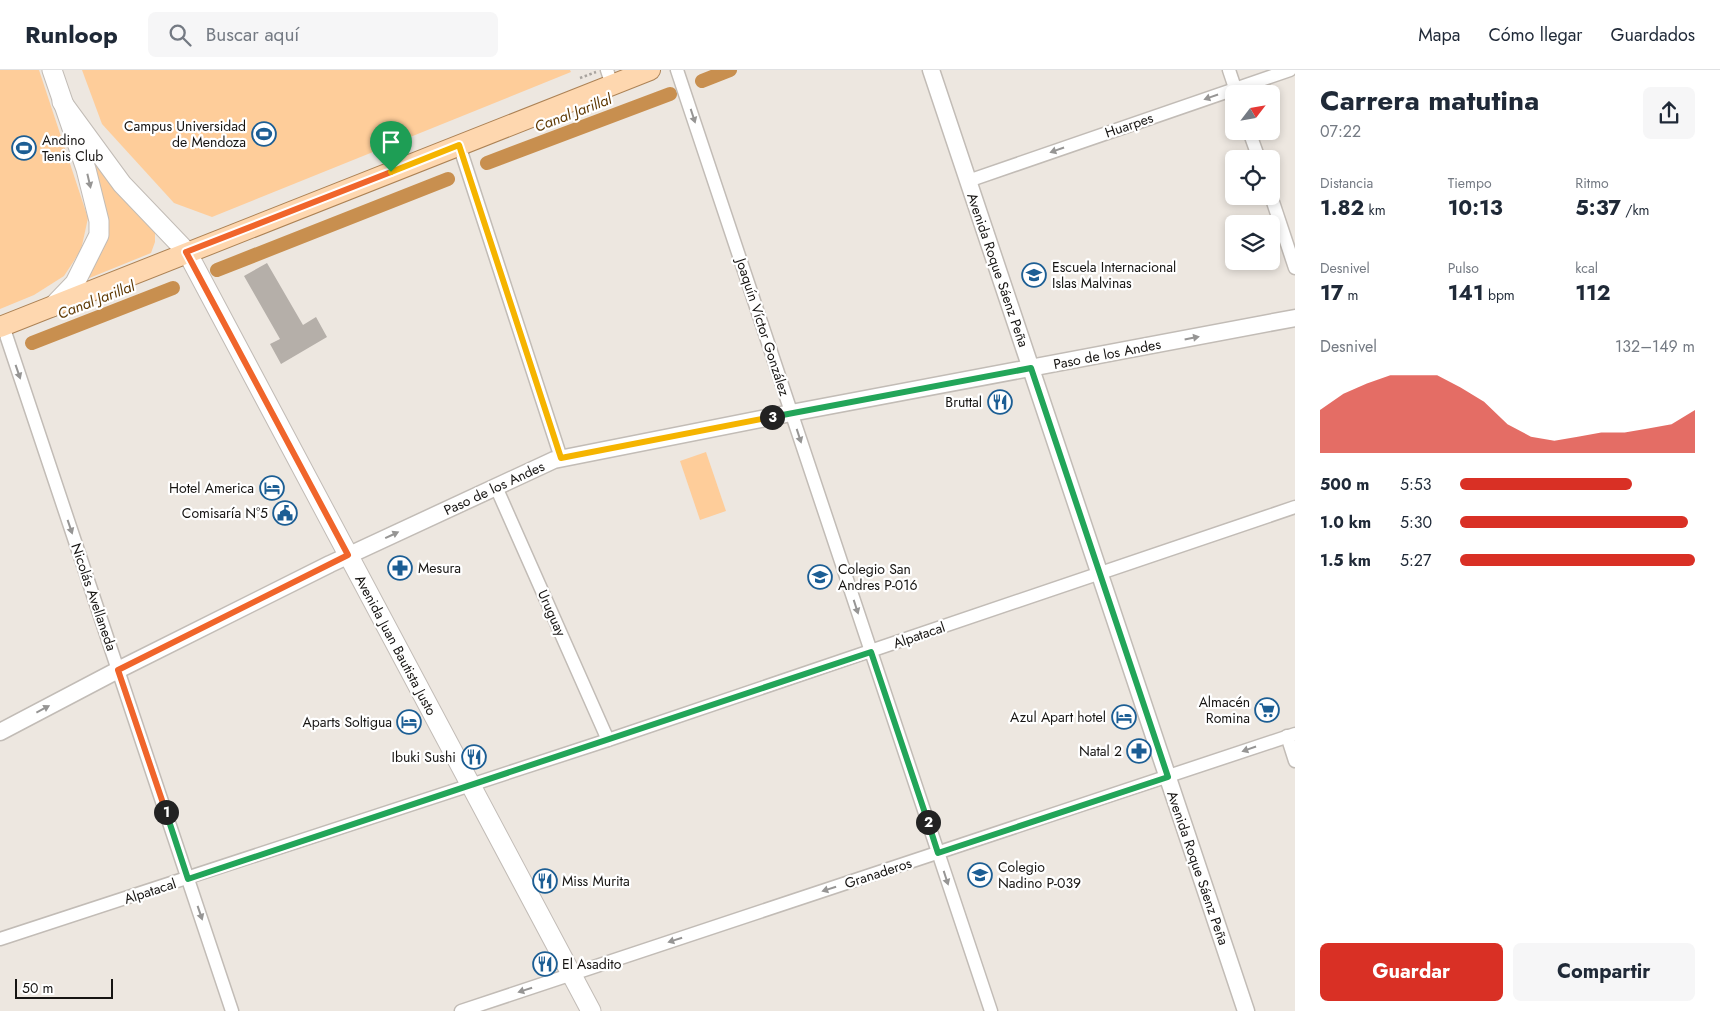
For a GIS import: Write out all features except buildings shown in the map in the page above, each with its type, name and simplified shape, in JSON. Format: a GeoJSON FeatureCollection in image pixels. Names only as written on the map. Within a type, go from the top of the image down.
{"type":"FeatureCollection","features":[{"type":"Feature","properties":{"kind":"main road"},"geometry":{"type":"LineString","coordinates":[[52,70],[86,168],[99,221],[99,235],[74,283],[52,307]]}},
{"type":"Feature","properties":{"kind":"main road"},"geometry":{"type":"LineString","coordinates":[[2,327],[186,252],[459,145],[610,77],[650,70]]}},
{"type":"Feature","properties":{"kind":"main road","name":"Avenida Juan Bautista Justo"},"geometry":{"type":"LineString","coordinates":[[62,102],[122,184],[186,252],[591,1011]]}},
{"type":"Feature","properties":{"kind":"street","name":"Joaquín Víctor González"},"geometry":{"type":"LineString","coordinates":[[677,70],[991,1011]]}},
{"type":"Feature","properties":{"kind":"street","name":"Avenida Roque Sáenz Peña"},"geometry":{"type":"LineString","coordinates":[[931,70],[1246,1011]]}},
{"type":"Feature","properties":{"kind":"street"},"geometry":{"type":"LineString","coordinates":[[1229,70],[1234,85]]}},
{"type":"Feature","properties":{"kind":"street","name":"Huarpes"},"geometry":{"type":"LineString","coordinates":[[1251,85],[1290,70]]}},
{"type":"Feature","properties":{"kind":"street","name":"Huarpes"},"geometry":{"type":"LineString","coordinates":[[968,181],[1225,95]]}},
{"type":"Feature","properties":{"kind":"street"},"geometry":{"type":"LineString","coordinates":[[459,145],[561,458]]}},
{"type":"Feature","properties":{"kind":"street"},"geometry":{"type":"LineString","coordinates":[[1274,205],[1295,268]]}},
{"type":"Feature","properties":{"kind":"street","name":"Paso de los Andes"},"geometry":{"type":"LineString","coordinates":[[0,732],[118,670],[348,555],[561,458],[1295,318]]}},
{"type":"Feature","properties":{"kind":"street","name":"Nicolás Avellaneda"},"geometry":{"type":"LineString","coordinates":[[2,327],[232,1011]]}},
{"type":"Feature","properties":{"kind":"street","name":"Uruguay"},"geometry":{"type":"LineString","coordinates":[[496,487],[608,740]]}},
{"type":"Feature","properties":{"kind":"street","name":"Alpatacal"},"geometry":{"type":"LineString","coordinates":[[0,939],[608,740],[1295,507]]}},
{"type":"Feature","properties":{"kind":"street"},"geometry":{"type":"LineString","coordinates":[[1291,735],[1295,761]]}},
{"type":"Feature","properties":{"kind":"street","name":"Granaderos"},"geometry":{"type":"LineString","coordinates":[[461,1011],[1291,735]]}},
{"type":"Feature","properties":{"kind":"shaded area"},"geometry":{"type":"Polygon","coordinates":[[[0,70],[39,70],[88,218],[81,250],[64,276],[34,295],[0,309],[0,70]]]}},
{"type":"Feature","properties":{"kind":"shaded area","name":"Campus Universidad de Mendoza"},"geometry":{"type":"Polygon","coordinates":[[[82,70],[570,70],[571,72],[212,217],[174,203],[102,124],[82,70]]]}},
{"type":"Feature","properties":{"kind":"shaded area"},"geometry":{"type":"Polygon","coordinates":[[[86,141],[155,232],[155,242],[151,253],[87,279],[106,223],[86,141]]]}},
{"type":"Feature","properties":{"kind":"shaded area"},"geometry":{"type":"Polygon","coordinates":[[[706,452],[726,511],[700,520],[680,461],[706,452]]]}},
{"type":"Feature","properties":{"kind":"waterway","name":"Canal Jarillal"},"geometry":{"type":"LineString","coordinates":[[702,81],[730,70]]}},
{"type":"Feature","properties":{"kind":"waterway","name":"Canal Jarillal"},"geometry":{"type":"LineString","coordinates":[[487,163],[670,94]]}},
{"type":"Feature","properties":{"kind":"waterway","name":"Canal Jarillal"},"geometry":{"type":"LineString","coordinates":[[217,270],[448,179]]}},
{"type":"Feature","properties":{"kind":"waterway","name":"Canal Jarillal"},"geometry":{"type":"LineString","coordinates":[[32,343],[173,288]]}},
{"type":"Feature","properties":{"kind":"place","name":"Campus Universidad de Mendoza"},"geometry":{"type":"Point","coordinates":[264,134]}},
{"type":"Feature","properties":{"kind":"place","name":"Andino Tenis Club"},"geometry":{"type":"Point","coordinates":[24,148]}},
{"type":"Feature","properties":{"kind":"place","name":"Escuela Internacional Islas Malvinas"},"geometry":{"type":"Point","coordinates":[1034,275]}},
{"type":"Feature","properties":{"kind":"place","name":"Bruttal"},"geometry":{"type":"Point","coordinates":[1000,402]}},
{"type":"Feature","properties":{"kind":"place","name":"Hotel America"},"geometry":{"type":"Point","coordinates":[272,488]}},
{"type":"Feature","properties":{"kind":"place","name":"Comisaría N°5"},"geometry":{"type":"Point","coordinates":[285,513]}},
{"type":"Feature","properties":{"kind":"place","name":"Mesura"},"geometry":{"type":"Point","coordinates":[400,568]}},
{"type":"Feature","properties":{"kind":"place","name":"Colegio San Andres P-016"},"geometry":{"type":"Point","coordinates":[820,577]}},
{"type":"Feature","properties":{"kind":"place","name":"Almacén Romina"},"geometry":{"type":"Point","coordinates":[1267,710]}},
{"type":"Feature","properties":{"kind":"place","name":"Azul Apart hotel"},"geometry":{"type":"Point","coordinates":[1124,717]}},
{"type":"Feature","properties":{"kind":"place","name":"Aparts Soltigua"},"geometry":{"type":"Point","coordinates":[409,722]}},
{"type":"Feature","properties":{"kind":"place","name":"Natal 2"},"geometry":{"type":"Point","coordinates":[1139,751]}},
{"type":"Feature","properties":{"kind":"place","name":"Ibuki Sushi"},"geometry":{"type":"Point","coordinates":[474,757]}},
{"type":"Feature","properties":{"kind":"place","name":"Colegio Nadino P-039"},"geometry":{"type":"Point","coordinates":[980,875]}},
{"type":"Feature","properties":{"kind":"place","name":"Miss Murita"},"geometry":{"type":"Point","coordinates":[545,881]}},
{"type":"Feature","properties":{"kind":"place","name":"El Asadito"},"geometry":{"type":"Point","coordinates":[545,964]}},
{"type":"Feature","properties":{"kind":"route"},"geometry":{"type":"LineString","coordinates":[[459,145],[561,458],[1031,368],[1168,777],[938,853],[871,652],[188,879],[118,670],[348,555],[186,252],[391,172],[459,145]]}}]}
